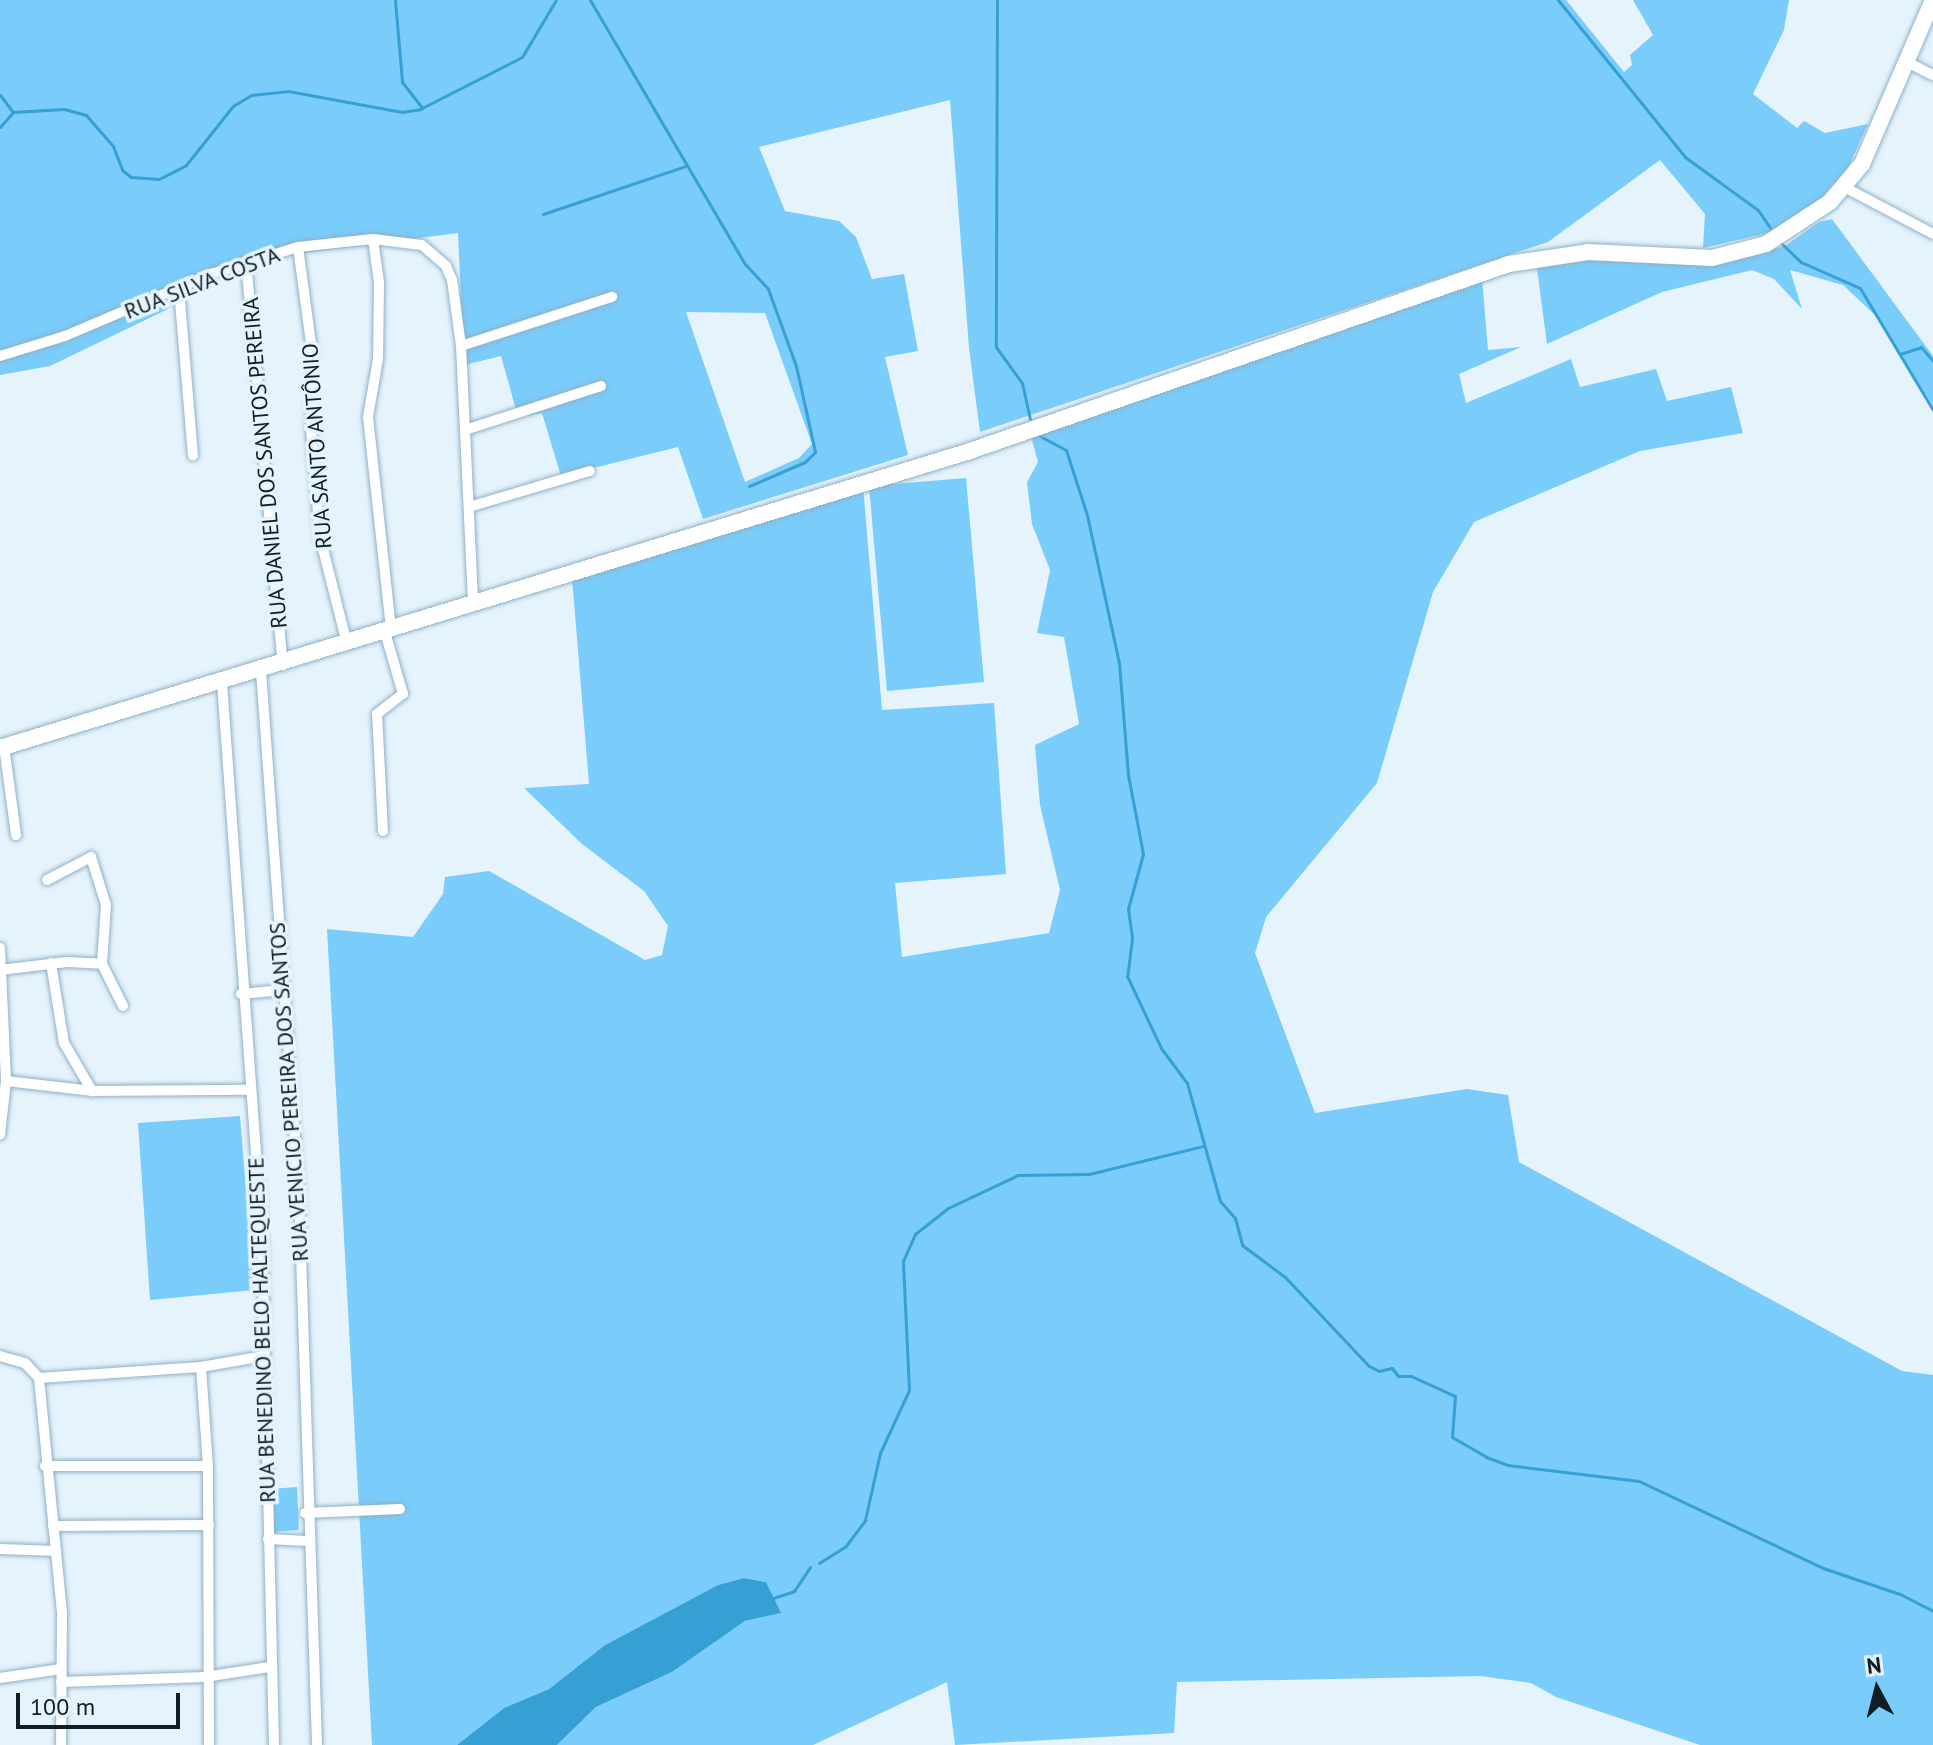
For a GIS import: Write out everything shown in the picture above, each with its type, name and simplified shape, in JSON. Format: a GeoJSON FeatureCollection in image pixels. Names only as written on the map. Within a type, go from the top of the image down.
{"type":"FeatureCollection","features":[{"type":"Feature","properties":{"kind":"main road"},"geometry":{"type":"LineString","coordinates":[[2,747],[283,665],[967,452],[1509,264],[1588,252],[1684,259],[1740,253],[1793,229],[1844,187],[1862,164],[1930,18],[1933,0]]}},
{"type":"Feature","properties":{"kind":"street"},"geometry":{"type":"LineString","coordinates":[[1909,63],[1933,75]]}},
{"type":"Feature","properties":{"kind":"street"},"geometry":{"type":"LineString","coordinates":[[1844,187],[1933,234]]}},
{"type":"Feature","properties":{"kind":"street"},"geometry":{"type":"LineString","coordinates":[[373,239],[379,282],[378,359],[368,417],[388,631],[403,694],[377,714],[383,831]]}},
{"type":"Feature","properties":{"kind":"street","name":"RUA SILVA COSTA"},"geometry":{"type":"LineString","coordinates":[[0,356],[246,261],[298,247],[373,239],[422,245],[446,266],[461,346],[473,604]]}},
{"type":"Feature","properties":{"kind":"street","name":"RUA SANTO ANTÔNIO"},"geometry":{"type":"LineString","coordinates":[[298,247],[312,351],[311,429],[320,537],[347,644]]}},
{"type":"Feature","properties":{"kind":"street","name":"RUA DANIEL DOS SANTOS PEREIRA"},"geometry":{"type":"LineString","coordinates":[[246,261],[283,665]]}},
{"type":"Feature","properties":{"kind":"street"},"geometry":{"type":"LineString","coordinates":[[179,289],[193,455]]}},
{"type":"Feature","properties":{"kind":"street"},"geometry":{"type":"LineString","coordinates":[[461,346],[612,297]]}},
{"type":"Feature","properties":{"kind":"street"},"geometry":{"type":"LineString","coordinates":[[465,430],[601,386]]}},
{"type":"Feature","properties":{"kind":"street"},"geometry":{"type":"LineString","coordinates":[[469,507],[590,471]]}},
{"type":"Feature","properties":{"kind":"street","name":"RUA VENICIO PEREIRA DOS SANTOS"},"geometry":{"type":"LineString","coordinates":[[261,671],[299,1193],[305,1513],[317,1745]]}},
{"type":"Feature","properties":{"kind":"street","name":"RUA BENEDINO BELO HALTEQUESTE"},"geometry":{"type":"LineString","coordinates":[[222,683],[241,994],[262,1235],[269,1667],[274,1745]]}},
{"type":"Feature","properties":{"kind":"street"},"geometry":{"type":"LineString","coordinates":[[2,747],[16,835]]}},
{"type":"Feature","properties":{"kind":"street"},"geometry":{"type":"LineString","coordinates":[[47,880],[91,857],[106,905],[102,964],[123,1006]]}},
{"type":"Feature","properties":{"kind":"street"},"geometry":{"type":"LineString","coordinates":[[0,948],[6,1081],[0,1135]]}},
{"type":"Feature","properties":{"kind":"street"},"geometry":{"type":"LineString","coordinates":[[2,970],[51,963],[102,964]]}},
{"type":"Feature","properties":{"kind":"street"},"geometry":{"type":"LineString","coordinates":[[51,963],[64,1043],[92,1091]]}},
{"type":"Feature","properties":{"kind":"street"},"geometry":{"type":"LineString","coordinates":[[241,994],[283,990]]}},
{"type":"Feature","properties":{"kind":"street"},"geometry":{"type":"LineString","coordinates":[[6,1081],[92,1091],[249,1090]]}},
{"type":"Feature","properties":{"kind":"street"},"geometry":{"type":"LineString","coordinates":[[0,1356],[25,1363],[39,1378],[45,1466],[56,1551],[61,1669],[57,1744]]}},
{"type":"Feature","properties":{"kind":"street"},"geometry":{"type":"LineString","coordinates":[[39,1378],[201,1367],[264,1356]]}},
{"type":"Feature","properties":{"kind":"street"},"geometry":{"type":"LineString","coordinates":[[201,1367],[208,1466],[205,1677],[209,1745]]}},
{"type":"Feature","properties":{"kind":"street"},"geometry":{"type":"LineString","coordinates":[[45,1466],[208,1466]]}},
{"type":"Feature","properties":{"kind":"street"},"geometry":{"type":"LineString","coordinates":[[305,1513],[400,1509]]}},
{"type":"Feature","properties":{"kind":"street"},"geometry":{"type":"LineString","coordinates":[[53,1526],[209,1525]]}},
{"type":"Feature","properties":{"kind":"street"},"geometry":{"type":"LineString","coordinates":[[268,1539],[307,1541]]}},
{"type":"Feature","properties":{"kind":"street"},"geometry":{"type":"LineString","coordinates":[[0,1549],[56,1551]]}},
{"type":"Feature","properties":{"kind":"street"},"geometry":{"type":"LineString","coordinates":[[61,1682],[205,1677],[269,1667]]}},
{"type":"Feature","properties":{"kind":"street"},"geometry":{"type":"LineString","coordinates":[[0,1678],[61,1669]]}},
{"type":"Feature","properties":{"kind":"shaded area"},"geometry":{"type":"Polygon","coordinates":[[[0,0],[1566,0],[1624,72],[1632,65],[1630,55],[1653,35],[1633,0],[1789,0],[1784,30],[1753,94],[1797,128],[1804,121],[1825,133],[1868,124],[1848,168],[1818,202],[1777,231],[1703,248],[1705,214],[1660,160],[1548,242],[980,432],[969,348],[950,100],[759,147],[785,211],[839,221],[856,237],[872,279],[904,274],[918,351],[885,357],[908,455],[703,519],[678,447],[561,476],[542,413],[518,417],[501,356],[464,365],[458,233],[233,262],[225,272],[166,310],[50,366],[0,375],[0,0]],[[686,312],[745,482],[799,458],[812,444],[765,313],[686,312]]]}},
{"type":"Feature","properties":{"kind":"shaded area"},"geometry":{"type":"Polygon","coordinates":[[[1832,219],[1933,356],[1933,406],[1875,315],[1843,285],[1790,270],[1802,309],[1774,279],[1752,270],[1662,292],[1547,344],[1536,261],[1555,258],[1709,264],[1785,246],[1819,222],[1832,219]]]}},
{"type":"Feature","properties":{"kind":"shaded area"},"geometry":{"type":"Polygon","coordinates":[[[1482,278],[1488,350],[1521,347],[1459,374],[1466,403],[1571,359],[1580,387],[1656,369],[1667,401],[1731,387],[1743,433],[1640,451],[1474,522],[1433,592],[1377,783],[1266,917],[1255,953],[1315,1113],[1467,1089],[1508,1095],[1519,1162],[1902,1371],[1933,1375],[1933,1745],[1700,1745],[1556,1697],[1531,1683],[1480,1676],[1177,1682],[1174,1733],[955,1745],[947,1682],[813,1745],[557,1745],[596,1707],[672,1672],[745,1621],[780,1613],[766,1582],[744,1578],[718,1585],[605,1645],[549,1689],[504,1708],[457,1745],[372,1745],[327,929],[413,937],[443,894],[445,877],[489,871],[645,960],[662,955],[668,926],[644,891],[582,844],[524,788],[589,784],[572,578],[863,486],[882,710],[994,703],[1006,874],[895,883],[902,957],[1049,933],[1060,890],[1040,805],[1035,745],[1079,724],[1064,637],[1037,633],[1050,570],[1032,524],[1027,482],[1038,462],[1030,433],[1482,278]]]}},
{"type":"Feature","properties":{"kind":"shaded area"},"geometry":{"type":"Polygon","coordinates":[[[966,478],[984,682],[887,691],[869,486],[966,478]]]}},
{"type":"Feature","properties":{"kind":"shaded area"},"geometry":{"type":"Polygon","coordinates":[[[240,1116],[254,1290],[150,1300],[138,1123],[240,1116]]]}},
{"type":"Feature","properties":{"kind":"shaded area"},"geometry":{"type":"Polygon","coordinates":[[[297,1487],[299,1530],[271,1532],[270,1489],[297,1487]]]}},
{"type":"Feature","properties":{"kind":"shaded area"},"geometry":{"type":"Polygon","coordinates":[[[744,1578],[766,1582],[781,1613],[745,1621],[672,1672],[596,1707],[557,1745],[457,1745],[504,1708],[549,1689],[605,1645],[718,1585],[744,1578]]]}},
{"type":"Feature","properties":{"kind":"waterway"},"geometry":{"type":"LineString","coordinates":[[395,0],[402,82],[422,108]]}},
{"type":"Feature","properties":{"kind":"waterway"},"geometry":{"type":"LineString","coordinates":[[13,112],[64,109],[86,115],[113,146],[122,170],[131,177],[159,179],[186,165],[233,106],[251,95],[288,91],[402,112],[420,109],[522,57],[556,0]]}},
{"type":"Feature","properties":{"kind":"waterway"},"geometry":{"type":"LineString","coordinates":[[590,0],[745,264],[768,289],[796,366],[815,452],[805,462],[749,486]]}},
{"type":"Feature","properties":{"kind":"waterway"},"geometry":{"type":"LineString","coordinates":[[997,0],[996,347],[1022,383],[1031,424]]}},
{"type":"Feature","properties":{"kind":"waterway"},"geometry":{"type":"LineString","coordinates":[[1558,0],[1685,157],[1758,210],[1773,232]]}},
{"type":"Feature","properties":{"kind":"waterway"},"geometry":{"type":"LineString","coordinates":[[0,95],[13,112]]}},
{"type":"Feature","properties":{"kind":"waterway"},"geometry":{"type":"LineString","coordinates":[[0,127],[13,112]]}},
{"type":"Feature","properties":{"kind":"waterway"},"geometry":{"type":"LineString","coordinates":[[543,214],[686,166]]}},
{"type":"Feature","properties":{"kind":"waterway"},"geometry":{"type":"LineString","coordinates":[[1780,242],[1801,262],[1860,288],[1933,410]]}},
{"type":"Feature","properties":{"kind":"waterway"},"geometry":{"type":"LineString","coordinates":[[1900,354],[1921,347],[1933,361]]}},
{"type":"Feature","properties":{"kind":"waterway"},"geometry":{"type":"LineString","coordinates":[[1036,434],[1066,450],[1087,515],[1119,663],[1128,775],[1143,854],[1128,909],[1132,938],[1127,976],[1161,1048],[1187,1083],[1220,1201],[1235,1218],[1242,1245],[1285,1277],[1369,1366],[1379,1371],[1392,1368],[1398,1376],[1411,1376],[1455,1396],[1452,1437],[1486,1457],[1508,1465],[1639,1481],[1823,1568],[1900,1594],[1933,1611]]}},
{"type":"Feature","properties":{"kind":"waterway"},"geometry":{"type":"LineString","coordinates":[[819,1563],[845,1547],[865,1520],[880,1453],[909,1390],[903,1261],[915,1234],[948,1208],[1018,1175],[1089,1174],[1203,1146]]}},
{"type":"Feature","properties":{"kind":"waterway"},"geometry":{"type":"LineString","coordinates":[[773,1598],[794,1591],[810,1567]]}}]}
